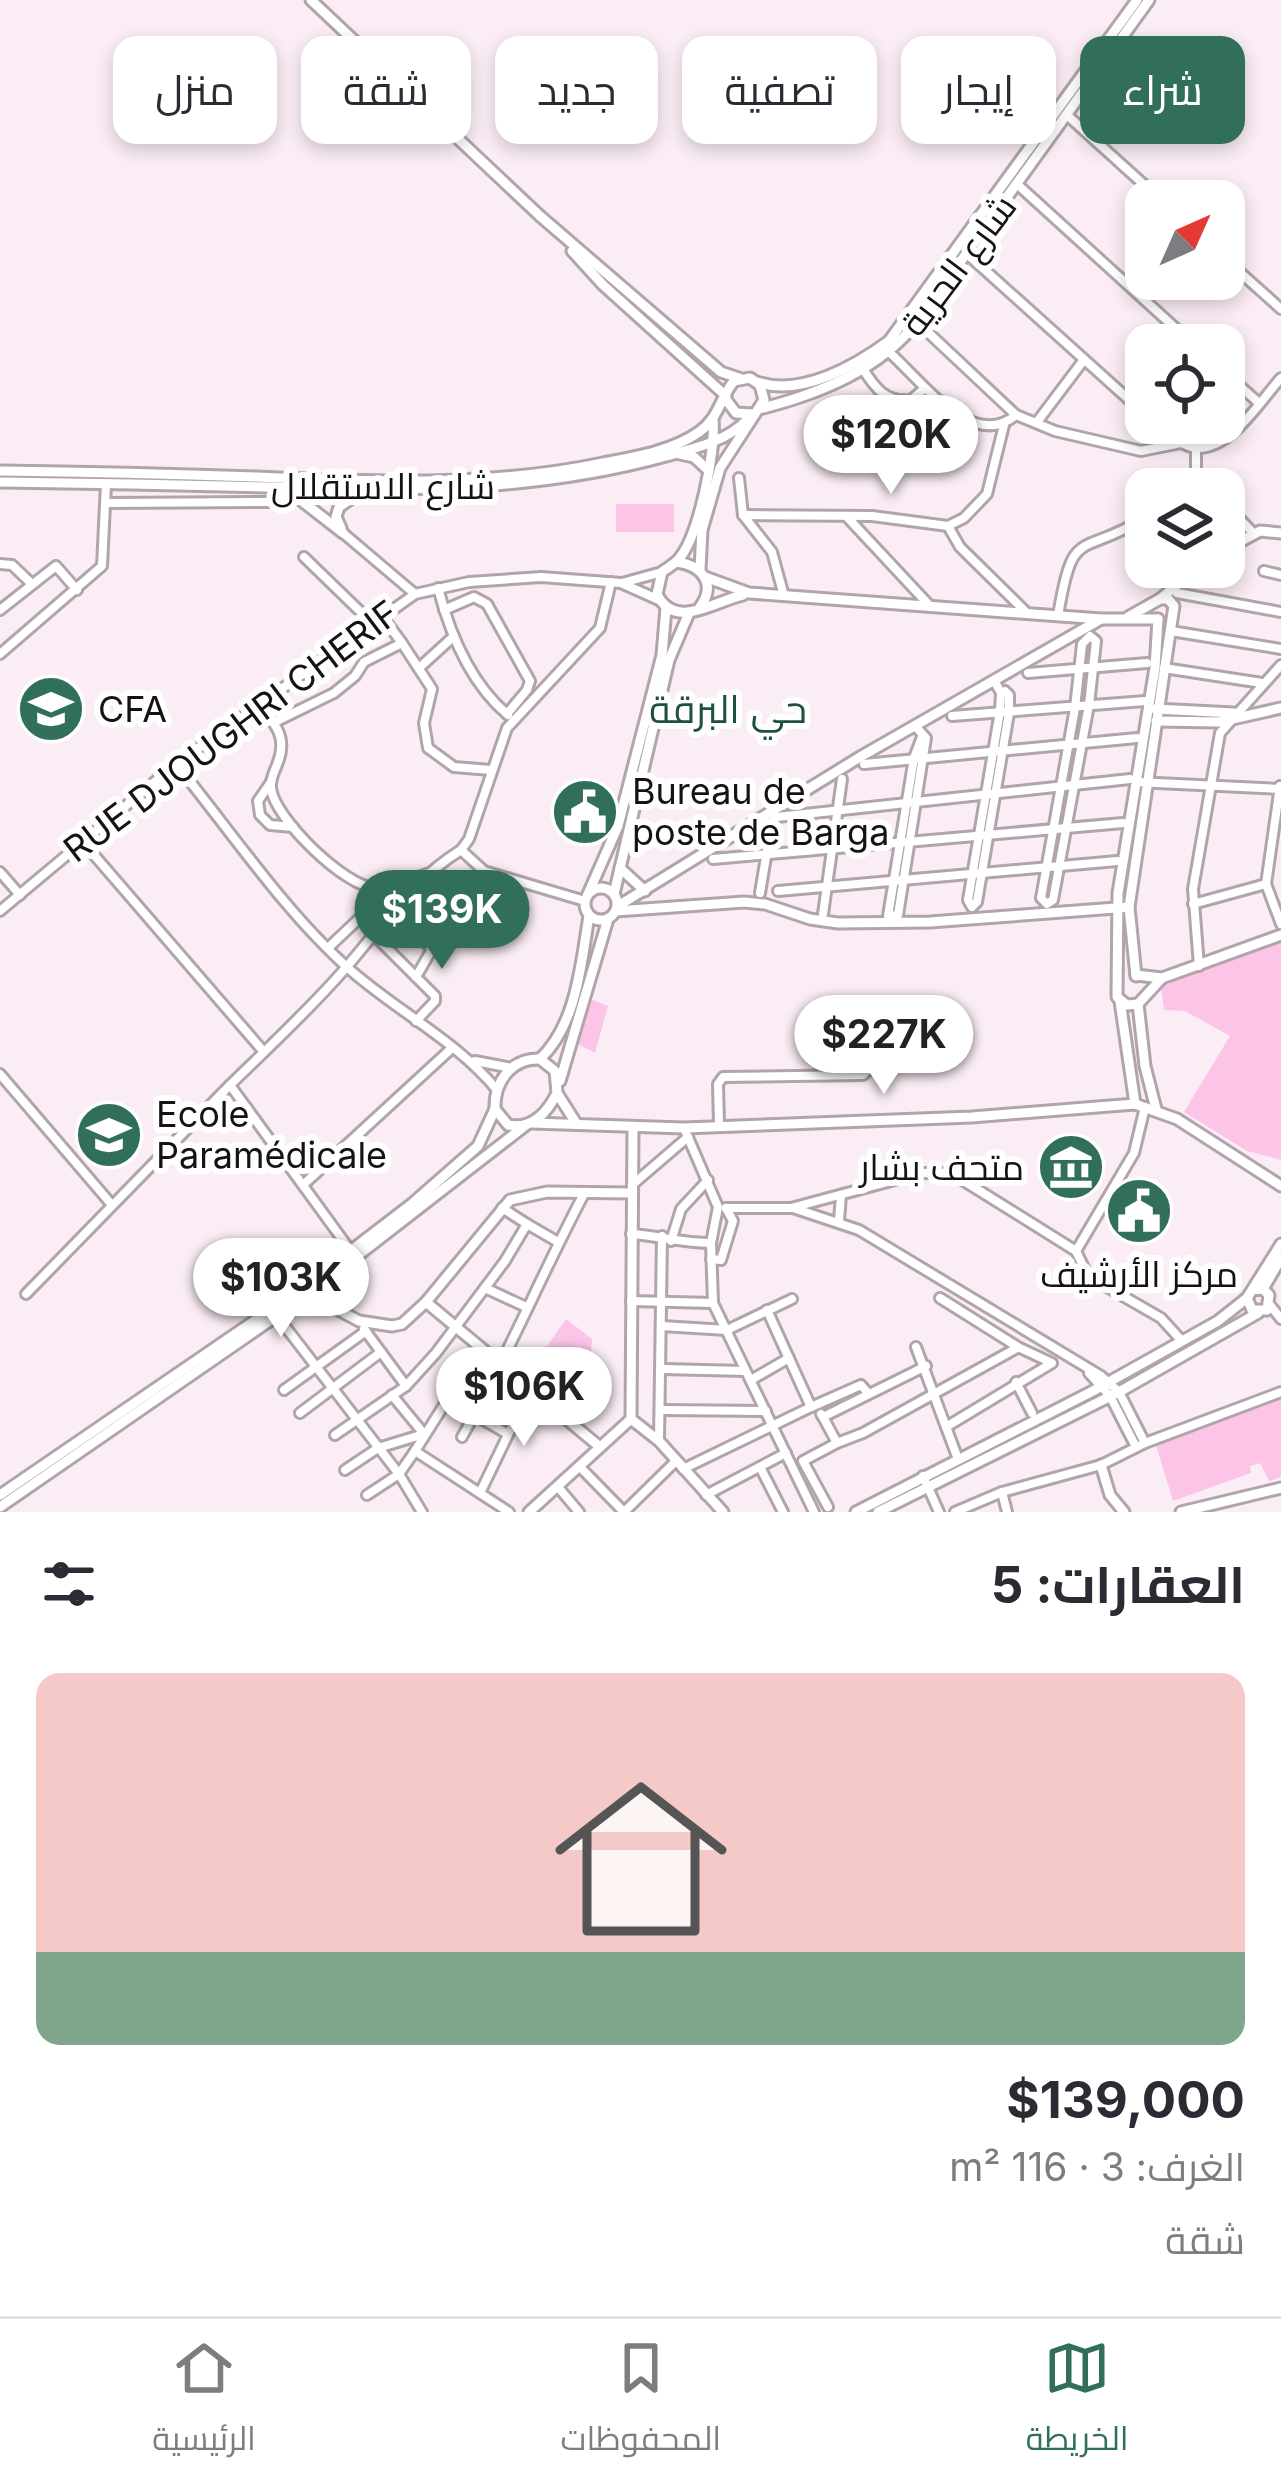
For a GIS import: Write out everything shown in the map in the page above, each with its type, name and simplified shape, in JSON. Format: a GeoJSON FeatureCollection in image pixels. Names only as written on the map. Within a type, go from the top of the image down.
{"type":"FeatureCollection","features":[{"type":"Feature","properties":{"kind":"main road"},"geometry":{"type":"LineString","coordinates":[[0,1507],[92,1437],[304,1292],[529,1124],[558,1089],[614,912],[614,894],[669,660],[708,591],[702,573],[704,519],[720,468],[764,394],[756,381],[721,372],[540,216],[311,0]]}},
{"type":"Feature","properties":{"kind":"main road","name":"شارع الحرية"},"geometry":{"type":"LineString","coordinates":[[756,381],[784,385],[814,380],[868,356],[889,341],[1137,0]]}},
{"type":"Feature","properties":{"kind":"main road","name":"شارع الحرية"},"geometry":{"type":"LineString","coordinates":[[756,412],[863,369],[890,353],[1149,0]]}},
{"type":"Feature","properties":{"kind":"main road"},"geometry":{"type":"LineString","coordinates":[[540,216],[603,285],[726,398],[736,413],[756,412]]}},
{"type":"Feature","properties":{"kind":"main road"},"geometry":{"type":"LineString","coordinates":[[726,398],[730,385],[739,379]]}},
{"type":"Feature","properties":{"kind":"main road","name":"شارع الاستقلال"},"geometry":{"type":"LineString","coordinates":[[0,471],[364,481],[503,479],[650,453],[688,439],[713,418],[726,398]]}},
{"type":"Feature","properties":{"kind":"main road","name":"شارع الاستقلال"},"geometry":{"type":"LineString","coordinates":[[0,482],[363,491],[539,484],[675,454],[715,440],[756,412]]}},
{"type":"Feature","properties":{"kind":"main road"},"geometry":{"type":"LineString","coordinates":[[540,1059],[554,1044],[568,1014],[589,916],[586,898],[618,826],[662,655],[663,604],[657,586],[692,533],[715,440],[713,418]]}},
{"type":"Feature","properties":{"kind":"main road"},"geometry":{"type":"LineString","coordinates":[[675,454],[694,457],[708,470]]}},
{"type":"Feature","properties":{"kind":"main road"},"geometry":{"type":"LineString","coordinates":[[268,488],[298,498],[343,533]]}},
{"type":"Feature","properties":{"kind":"main road"},"geometry":{"type":"LineString","coordinates":[[343,533],[336,517],[339,508],[363,491]]}},
{"type":"Feature","properties":{"kind":"main road"},"geometry":{"type":"LineString","coordinates":[[1245,539],[1264,530],[1281,533]]}},
{"type":"Feature","properties":{"kind":"main road"},"geometry":{"type":"LineString","coordinates":[[676,562],[749,593],[1102,619],[1166,620],[1173,614]]}},
{"type":"Feature","properties":{"kind":"main road"},"geometry":{"type":"LineString","coordinates":[[1147,992],[1138,977],[1122,907],[1150,782],[1157,618],[1175,588]]}},
{"type":"Feature","properties":{"kind":"main road"},"geometry":{"type":"LineString","coordinates":[[1124,620],[1166,599],[1175,588]]}},
{"type":"Feature","properties":{"kind":"main road"},"geometry":{"type":"LineString","coordinates":[[663,604],[693,611],[749,593]]}},
{"type":"Feature","properties":{"kind":"main road"},"geometry":{"type":"LineString","coordinates":[[1156,666],[1171,631],[1173,614],[1166,599]]}},
{"type":"Feature","properties":{"kind":"main road"},"geometry":{"type":"LineString","coordinates":[[589,916],[598,920],[614,912],[752,823],[919,732],[1102,619]]}},
{"type":"Feature","properties":{"kind":"main road"},"geometry":{"type":"LineString","coordinates":[[1152,712],[1210,723],[1281,708]]}},
{"type":"Feature","properties":{"kind":"main road"},"geometry":{"type":"LineString","coordinates":[[1145,1107],[1116,993],[1133,781],[1152,712]]}},
{"type":"Feature","properties":{"kind":"main road"},"geometry":{"type":"LineString","coordinates":[[620,868],[645,891]]}},
{"type":"Feature","properties":{"kind":"main road"},"geometry":{"type":"LineString","coordinates":[[586,898],[601,887],[614,894]]}},
{"type":"Feature","properties":{"kind":"main road"},"geometry":{"type":"LineString","coordinates":[[614,912],[744,902],[821,922],[870,923],[1122,907]]}},
{"type":"Feature","properties":{"kind":"main road"},"geometry":{"type":"LineString","coordinates":[[1120,980],[1162,978],[1281,935]]}},
{"type":"Feature","properties":{"kind":"main road"},"geometry":{"type":"LineString","coordinates":[[1120,1001],[1138,1004],[1162,978]]}},
{"type":"Feature","properties":{"kind":"main road"},"geometry":{"type":"LineString","coordinates":[[1138,1004],[1145,1107]]}},
{"type":"Feature","properties":{"kind":"main road"},"geometry":{"type":"LineString","coordinates":[[92,1437],[277,1316],[350,1250],[471,1154],[486,1133],[496,1090],[524,1060],[540,1059],[555,1071],[558,1089],[576,1123]]}},
{"type":"Feature","properties":{"kind":"main road"},"geometry":{"type":"LineString","coordinates":[[495,1109],[508,1125],[576,1123],[686,1132],[718,1125],[1145,1107],[1281,1186]]}},
{"type":"Feature","properties":{"kind":"main road"},"geometry":{"type":"LineString","coordinates":[[530,1512],[631,1419],[633,1127]]}},
{"type":"Feature","properties":{"kind":"main road"},"geometry":{"type":"LineString","coordinates":[[1267,1174],[1281,1175]]}},
{"type":"Feature","properties":{"kind":"main road"},"geometry":{"type":"LineString","coordinates":[[304,1292],[359,1321],[402,1324],[426,1302],[502,1208],[522,1195],[631,1189]]}},
{"type":"Feature","properties":{"kind":"main road"},"geometry":{"type":"LineString","coordinates":[[1258,1313],[1249,1308],[1254,1292],[1281,1244]]}},
{"type":"Feature","properties":{"kind":"main road"},"geometry":{"type":"LineString","coordinates":[[878,1512],[958,1459],[1226,1316],[1254,1292],[1281,1258]]}},
{"type":"Feature","properties":{"kind":"main road"},"geometry":{"type":"LineString","coordinates":[[856,1512],[1114,1394],[1274,1303],[1254,1292]]}},
{"type":"Feature","properties":{"kind":"main road"},"geometry":{"type":"LineString","coordinates":[[426,1302],[601,1447]]}},
{"type":"Feature","properties":{"kind":"main road"},"geometry":{"type":"LineString","coordinates":[[631,1419],[659,1442],[723,1512]]}},
{"type":"Feature","properties":{"kind":"main road"},"geometry":{"type":"LineString","coordinates":[[0,1495],[67,1455]]}},
{"type":"Feature","properties":{"kind":"main road"},"geometry":{"type":"LineString","coordinates":[[1101,1465],[1110,1495],[1124,1512]]}},
{"type":"Feature","properties":{"kind":"main road"},"geometry":{"type":"LineString","coordinates":[[1181,1512],[1281,1488]]}},
{"type":"Feature","properties":{"kind":"street"},"geometry":{"type":"LineString","coordinates":[[1067,115],[1139,180]]}},
{"type":"Feature","properties":{"kind":"street"},"geometry":{"type":"LineString","coordinates":[[1018,184],[1171,324]]}},
{"type":"Feature","properties":{"kind":"street"},"geometry":{"type":"LineString","coordinates":[[966,254],[1125,397]]}},
{"type":"Feature","properties":{"kind":"street"},"geometry":{"type":"LineString","coordinates":[[1245,277],[1281,309]]}},
{"type":"Feature","properties":{"kind":"street"},"geometry":{"type":"LineString","coordinates":[[917,322],[1016,415],[1055,431],[1142,452],[1177,444]]}},
{"type":"Feature","properties":{"kind":"street"},"geometry":{"type":"LineString","coordinates":[[890,353],[967,420],[981,426],[1004,425]]}},
{"type":"Feature","properties":{"kind":"street"},"geometry":{"type":"LineString","coordinates":[[1037,422],[1083,361]]}},
{"type":"Feature","properties":{"kind":"street"},"geometry":{"type":"LineString","coordinates":[[863,369],[889,399],[911,400],[925,388]]}},
{"type":"Feature","properties":{"kind":"street"},"geometry":{"type":"LineString","coordinates":[[1184,444],[1196,448],[1226,438],[1281,378]]}},
{"type":"Feature","properties":{"kind":"street"},"geometry":{"type":"LineString","coordinates":[[1245,391],[1258,403]]}},
{"type":"Feature","properties":{"kind":"street"},"geometry":{"type":"LineString","coordinates":[[742,515],[846,516],[948,526],[964,518],[987,494],[1004,425],[1016,415]]}},
{"type":"Feature","properties":{"kind":"street"},"geometry":{"type":"LineString","coordinates":[[1196,448],[1196,468]]}},
{"type":"Feature","properties":{"kind":"street"},"geometry":{"type":"LineString","coordinates":[[739,478],[742,515],[772,553],[784,596]]}},
{"type":"Feature","properties":{"kind":"street"},"geometry":{"type":"LineString","coordinates":[[2,649],[102,566],[106,484]]}},
{"type":"Feature","properties":{"kind":"street"},"geometry":{"type":"LineString","coordinates":[[106,503],[206,504],[298,498]]}},
{"type":"Feature","properties":{"kind":"street"},"geometry":{"type":"LineString","coordinates":[[846,516],[930,606]]}},
{"type":"Feature","properties":{"kind":"street"},"geometry":{"type":"LineString","coordinates":[[1245,524],[1254,534]]}},
{"type":"Feature","properties":{"kind":"street"},"geometry":{"type":"LineString","coordinates":[[948,526],[960,547],[1027,613]]}},
{"type":"Feature","properties":{"kind":"street"},"geometry":{"type":"LineString","coordinates":[[1058,616],[1066,566],[1076,550],[1125,527]]}},
{"type":"Feature","properties":{"kind":"street"},"geometry":{"type":"LineString","coordinates":[[343,533],[415,594]]}},
{"type":"Feature","properties":{"kind":"street"},"geometry":{"type":"LineString","coordinates":[[304,557],[372,623]]}},
{"type":"Feature","properties":{"kind":"street"},"geometry":{"type":"LineString","coordinates":[[0,564],[12,565],[32,584]]}},
{"type":"Feature","properties":{"kind":"street"},"geometry":{"type":"LineString","coordinates":[[0,610],[56,566],[76,590]]}},
{"type":"Feature","properties":{"kind":"street"},"geometry":{"type":"LineString","coordinates":[[1264,571],[1281,575]]}},
{"type":"Feature","properties":{"kind":"street"},"geometry":{"type":"LineString","coordinates":[[616,582],[662,572]]}},
{"type":"Feature","properties":{"kind":"street","name":"RUE DJOUGHRI CHERIF"},"geometry":{"type":"LineString","coordinates":[[0,911],[176,764],[415,594],[498,578],[616,582]]}},
{"type":"Feature","properties":{"kind":"street"},"geometry":{"type":"LineString","coordinates":[[616,582],[663,604]]}},
{"type":"Feature","properties":{"kind":"street"},"geometry":{"type":"LineString","coordinates":[[510,717],[600,628],[616,582]]}},
{"type":"Feature","properties":{"kind":"street"},"geometry":{"type":"LineString","coordinates":[[438,588],[453,637],[476,680],[510,717]]}},
{"type":"Feature","properties":{"kind":"street"},"geometry":{"type":"LineString","coordinates":[[26,1294],[347,967],[394,909],[469,839],[510,717],[530,681],[479,596],[444,610]]}},
{"type":"Feature","properties":{"kind":"street"},"geometry":{"type":"LineString","coordinates":[[1166,599],[1281,611]]}},
{"type":"Feature","properties":{"kind":"street"},"geometry":{"type":"LineString","coordinates":[[382,616],[432,689],[424,723],[428,748],[454,767],[491,770]]}},
{"type":"Feature","properties":{"kind":"street"},"geometry":{"type":"LineString","coordinates":[[1171,631],[1281,649]]}},
{"type":"Feature","properties":{"kind":"street"},"geometry":{"type":"LineString","coordinates":[[1090,635],[1096,641],[1092,667],[1054,900],[1046,904],[1041,898],[1076,708],[1082,644],[1090,635]]}},
{"type":"Feature","properties":{"kind":"street"},"geometry":{"type":"LineString","coordinates":[[419,668],[453,637]]}},
{"type":"Feature","properties":{"kind":"street"},"geometry":{"type":"LineString","coordinates":[[275,722],[334,693],[356,676],[364,662],[401,643]]}},
{"type":"Feature","properties":{"kind":"street"},"geometry":{"type":"LineString","coordinates":[[1199,967],[1192,904],[1220,733],[1281,665]]}},
{"type":"Feature","properties":{"kind":"street"},"geometry":{"type":"LineString","coordinates":[[1028,673],[1156,666],[1263,684]]}},
{"type":"Feature","properties":{"kind":"street"},"geometry":{"type":"LineString","coordinates":[[977,875],[1009,693],[1001,693],[995,682]]}},
{"type":"Feature","properties":{"kind":"street"},"geometry":{"type":"LineString","coordinates":[[259,704],[275,722],[282,745],[271,782],[258,801],[260,815],[270,825],[294,826]]}},
{"type":"Feature","properties":{"kind":"street"},"geometry":{"type":"LineString","coordinates":[[952,716],[1089,705],[1152,712]]}},
{"type":"Feature","properties":{"kind":"street"},"geometry":{"type":"LineString","coordinates":[[901,881],[919,732]]}},
{"type":"Feature","properties":{"kind":"street"},"geometry":{"type":"LineString","coordinates":[[864,764],[1137,738]]}},
{"type":"Feature","properties":{"kind":"street"},"geometry":{"type":"LineString","coordinates":[[176,764],[347,967],[473,1061],[496,1090]]}},
{"type":"Feature","properties":{"kind":"street"},"geometry":{"type":"LineString","coordinates":[[823,914],[842,778]]}},
{"type":"Feature","properties":{"kind":"street"},"geometry":{"type":"LineString","coordinates":[[271,782],[274,801],[294,826],[341,873],[394,909],[432,949]]}},
{"type":"Feature","properties":{"kind":"street"},"geometry":{"type":"LineString","coordinates":[[760,893],[774,819],[1075,783],[1280,787],[1266,884],[1281,924]]}},
{"type":"Feature","properties":{"kind":"street"},"geometry":{"type":"LineString","coordinates":[[713,859],[1123,823]]}},
{"type":"Feature","properties":{"kind":"street"},"geometry":{"type":"LineString","coordinates":[[82,841],[264,1052]]}},
{"type":"Feature","properties":{"kind":"street"},"geometry":{"type":"LineString","coordinates":[[461,850],[484,871],[586,898]]}},
{"type":"Feature","properties":{"kind":"street"},"geometry":{"type":"LineString","coordinates":[[778,891],[1117,861]]}},
{"type":"Feature","properties":{"kind":"street"},"geometry":{"type":"LineString","coordinates":[[0,872],[20,895]]}},
{"type":"Feature","properties":{"kind":"street"},"geometry":{"type":"LineString","coordinates":[[370,889],[430,873]]}},
{"type":"Feature","properties":{"kind":"street"},"geometry":{"type":"LineString","coordinates":[[416,976],[432,949],[441,908],[419,884]]}},
{"type":"Feature","properties":{"kind":"street"},"geometry":{"type":"LineString","coordinates":[[1192,904],[1266,884]]}},
{"type":"Feature","properties":{"kind":"street"},"geometry":{"type":"LineString","coordinates":[[329,947],[381,898]]}},
{"type":"Feature","properties":{"kind":"street"},"geometry":{"type":"LineString","coordinates":[[372,933],[435,999],[416,1021]]}},
{"type":"Feature","properties":{"kind":"street"},"geometry":{"type":"LineString","coordinates":[[303,1185],[452,1048]]}},
{"type":"Feature","properties":{"kind":"street"},"geometry":{"type":"LineString","coordinates":[[718,1125],[718,1084],[723,1077],[863,1075],[883,1057],[938,1054]]}},
{"type":"Feature","properties":{"kind":"street"},"geometry":{"type":"LineString","coordinates":[[473,1061],[512,1068]]}},
{"type":"Feature","properties":{"kind":"street"},"geometry":{"type":"LineString","coordinates":[[0,1074],[112,1204]]}},
{"type":"Feature","properties":{"kind":"street"},"geometry":{"type":"LineString","coordinates":[[230,1085],[350,1250]]}},
{"type":"Feature","properties":{"kind":"street"},"geometry":{"type":"LineString","coordinates":[[1076,1251],[1134,1153],[1145,1107]]}},
{"type":"Feature","properties":{"kind":"street"},"geometry":{"type":"LineString","coordinates":[[631,1189],[686,1132],[733,1222],[724,1255],[721,1260],[711,1259]]}},
{"type":"Feature","properties":{"kind":"street"},"geometry":{"type":"LineString","coordinates":[[722,1208],[791,1208],[921,1173],[951,1173],[1076,1251],[1090,1278],[1161,1318],[1182,1341]]}},
{"type":"Feature","properties":{"kind":"street"},"geometry":{"type":"LineString","coordinates":[[659,1442],[666,1238],[680,1208],[708,1180]]}},
{"type":"Feature","properties":{"kind":"street"},"geometry":{"type":"LineString","coordinates":[[462,1437],[585,1191]]}},
{"type":"Feature","properties":{"kind":"street"},"geometry":{"type":"LineString","coordinates":[[839,1221],[841,1196]]}},
{"type":"Feature","properties":{"kind":"street"},"geometry":{"type":"LineString","coordinates":[[502,1208],[559,1242]]}},
{"type":"Feature","properties":{"kind":"street"},"geometry":{"type":"LineString","coordinates":[[722,1208],[711,1243],[713,1303],[814,1512]]}},
{"type":"Feature","properties":{"kind":"street"},"geometry":{"type":"LineString","coordinates":[[791,1208],[866,1233],[1083,1368],[1114,1394],[1140,1445]]}},
{"type":"Feature","properties":{"kind":"street"},"geometry":{"type":"LineString","coordinates":[[335,1435],[406,1386],[458,1328],[527,1224]]}},
{"type":"Feature","properties":{"kind":"street"},"geometry":{"type":"LineString","coordinates":[[631,1234],[711,1243]]}},
{"type":"Feature","properties":{"kind":"street"},"geometry":{"type":"LineString","coordinates":[[485,1288],[526,1307]]}},
{"type":"Feature","properties":{"kind":"street"},"geometry":{"type":"LineString","coordinates":[[940,1298],[1052,1363],[946,1427]]}},
{"type":"Feature","properties":{"kind":"street"},"geometry":{"type":"LineString","coordinates":[[662,1326],[727,1330],[792,1299]]}},
{"type":"Feature","properties":{"kind":"street"},"geometry":{"type":"LineString","coordinates":[[629,1300],[713,1303]]}},
{"type":"Feature","properties":{"kind":"street"},"geometry":{"type":"LineString","coordinates":[[1274,1303],[1281,1319]]}},
{"type":"Feature","properties":{"kind":"street"},"geometry":{"type":"LineString","coordinates":[[767,1310],[813,1406],[837,1442]]}},
{"type":"Feature","properties":{"kind":"street"},"geometry":{"type":"LineString","coordinates":[[277,1316],[399,1474],[422,1512]]}},
{"type":"Feature","properties":{"kind":"street"},"geometry":{"type":"LineString","coordinates":[[359,1321],[406,1386]]}},
{"type":"Feature","properties":{"kind":"street"},"geometry":{"type":"LineString","coordinates":[[284,1390],[366,1331]]}},
{"type":"Feature","properties":{"kind":"street"},"geometry":{"type":"LineString","coordinates":[[916,1347],[958,1459]]}},
{"type":"Feature","properties":{"kind":"street"},"geometry":{"type":"LineString","coordinates":[[828,1507],[803,1461],[1018,1347]]}},
{"type":"Feature","properties":{"kind":"street"},"geometry":{"type":"LineString","coordinates":[[367,1495],[399,1474],[480,1348]]}},
{"type":"Feature","properties":{"kind":"street"},"geometry":{"type":"LineString","coordinates":[[300,1413],[381,1352]]}},
{"type":"Feature","properties":{"kind":"street"},"geometry":{"type":"LineString","coordinates":[[663,1369],[748,1375],[789,1358]]}},
{"type":"Feature","properties":{"kind":"street"},"geometry":{"type":"LineString","coordinates":[[823,1417],[926,1366]]}},
{"type":"Feature","properties":{"kind":"street"},"geometry":{"type":"LineString","coordinates":[[1016,1382],[1032,1413]]}},
{"type":"Feature","properties":{"kind":"street"},"geometry":{"type":"LineString","coordinates":[[580,1467],[624,1512],[679,1465],[861,1385],[867,1392]]}},
{"type":"Feature","properties":{"kind":"street"},"geometry":{"type":"LineString","coordinates":[[480,1493],[530,1387]]}},
{"type":"Feature","properties":{"kind":"street"},"geometry":{"type":"LineString","coordinates":[[955,1512],[980,1507],[1002,1492],[1101,1465],[1140,1445],[1281,1392]]}},
{"type":"Feature","properties":{"kind":"street"},"geometry":{"type":"LineString","coordinates":[[392,1395],[424,1434]]}},
{"type":"Feature","properties":{"kind":"street"},"geometry":{"type":"LineString","coordinates":[[445,1398],[507,1433]]}},
{"type":"Feature","properties":{"kind":"street"},"geometry":{"type":"LineString","coordinates":[[662,1410],[766,1411]]}},
{"type":"Feature","properties":{"kind":"street"},"geometry":{"type":"LineString","coordinates":[[345,1470],[378,1448],[424,1434]]}},
{"type":"Feature","properties":{"kind":"street"},"geometry":{"type":"LineString","coordinates":[[415,1450],[509,1512]]}},
{"type":"Feature","properties":{"kind":"street"},"geometry":{"type":"LineString","coordinates":[[706,1495],[786,1453]]}},
{"type":"Feature","properties":{"kind":"street"},"geometry":{"type":"LineString","coordinates":[[760,1468],[784,1512]]}},
{"type":"Feature","properties":{"kind":"street"},"geometry":{"type":"LineString","coordinates":[[926,1481],[939,1512]]}},
{"type":"Feature","properties":{"kind":"street"},"geometry":{"type":"LineString","coordinates":[[558,1487],[579,1512]]}},
{"type":"Feature","properties":{"kind":"street"},"geometry":{"type":"LineString","coordinates":[[1002,1492],[1007,1512]]}},
{"type":"Feature","properties":{"kind":"shaded area"},"geometry":{"type":"Polygon","coordinates":[[[616,504],[674,504],[674,532],[616,532],[616,504]]]}},
{"type":"Feature","properties":{"kind":"shaded area"},"geometry":{"type":"Polygon","coordinates":[[[1281,938],[1281,1160],[1247,1151],[1184,1112],[1230,1036],[1185,1011],[1164,1010],[1161,987],[1281,938]]]}},
{"type":"Feature","properties":{"kind":"shaded area"},"geometry":{"type":"Polygon","coordinates":[[[585,997],[608,1006],[595,1053],[574,1042],[585,997]]]}},
{"type":"Feature","properties":{"kind":"shaded area"},"geometry":{"type":"Polygon","coordinates":[[[566,1319],[592,1339],[589,1387],[543,1352],[566,1319]]]}},
{"type":"Feature","properties":{"kind":"shaded area"},"geometry":{"type":"Polygon","coordinates":[[[1281,1397],[1281,1477],[1269,1481],[1260,1463],[1250,1466],[1251,1473],[1173,1501],[1155,1442],[1281,1397]]]}},
{"type":"Feature","properties":{"kind":"place","name":"CFA"},"geometry":{"type":"Point","coordinates":[51,709]}},
{"type":"Feature","properties":{"kind":"place","name":"Bureau de poste de Barga"},"geometry":{"type":"Point","coordinates":[585,812]}},
{"type":"Feature","properties":{"kind":"place","name":"Ecole Paramédicale"},"geometry":{"type":"Point","coordinates":[109,1135]}},
{"type":"Feature","properties":{"kind":"place","name":"متحف بشار"},"geometry":{"type":"Point","coordinates":[1071,1167]}},
{"type":"Feature","properties":{"kind":"place","name":"مركز الأرشيف"},"geometry":{"type":"Point","coordinates":[1139,1211]}},
{"type":"Feature","properties":{"kind":"district","name":"حي البرقة"},"geometry":{"type":"Point","coordinates":[728,709]}}]}
